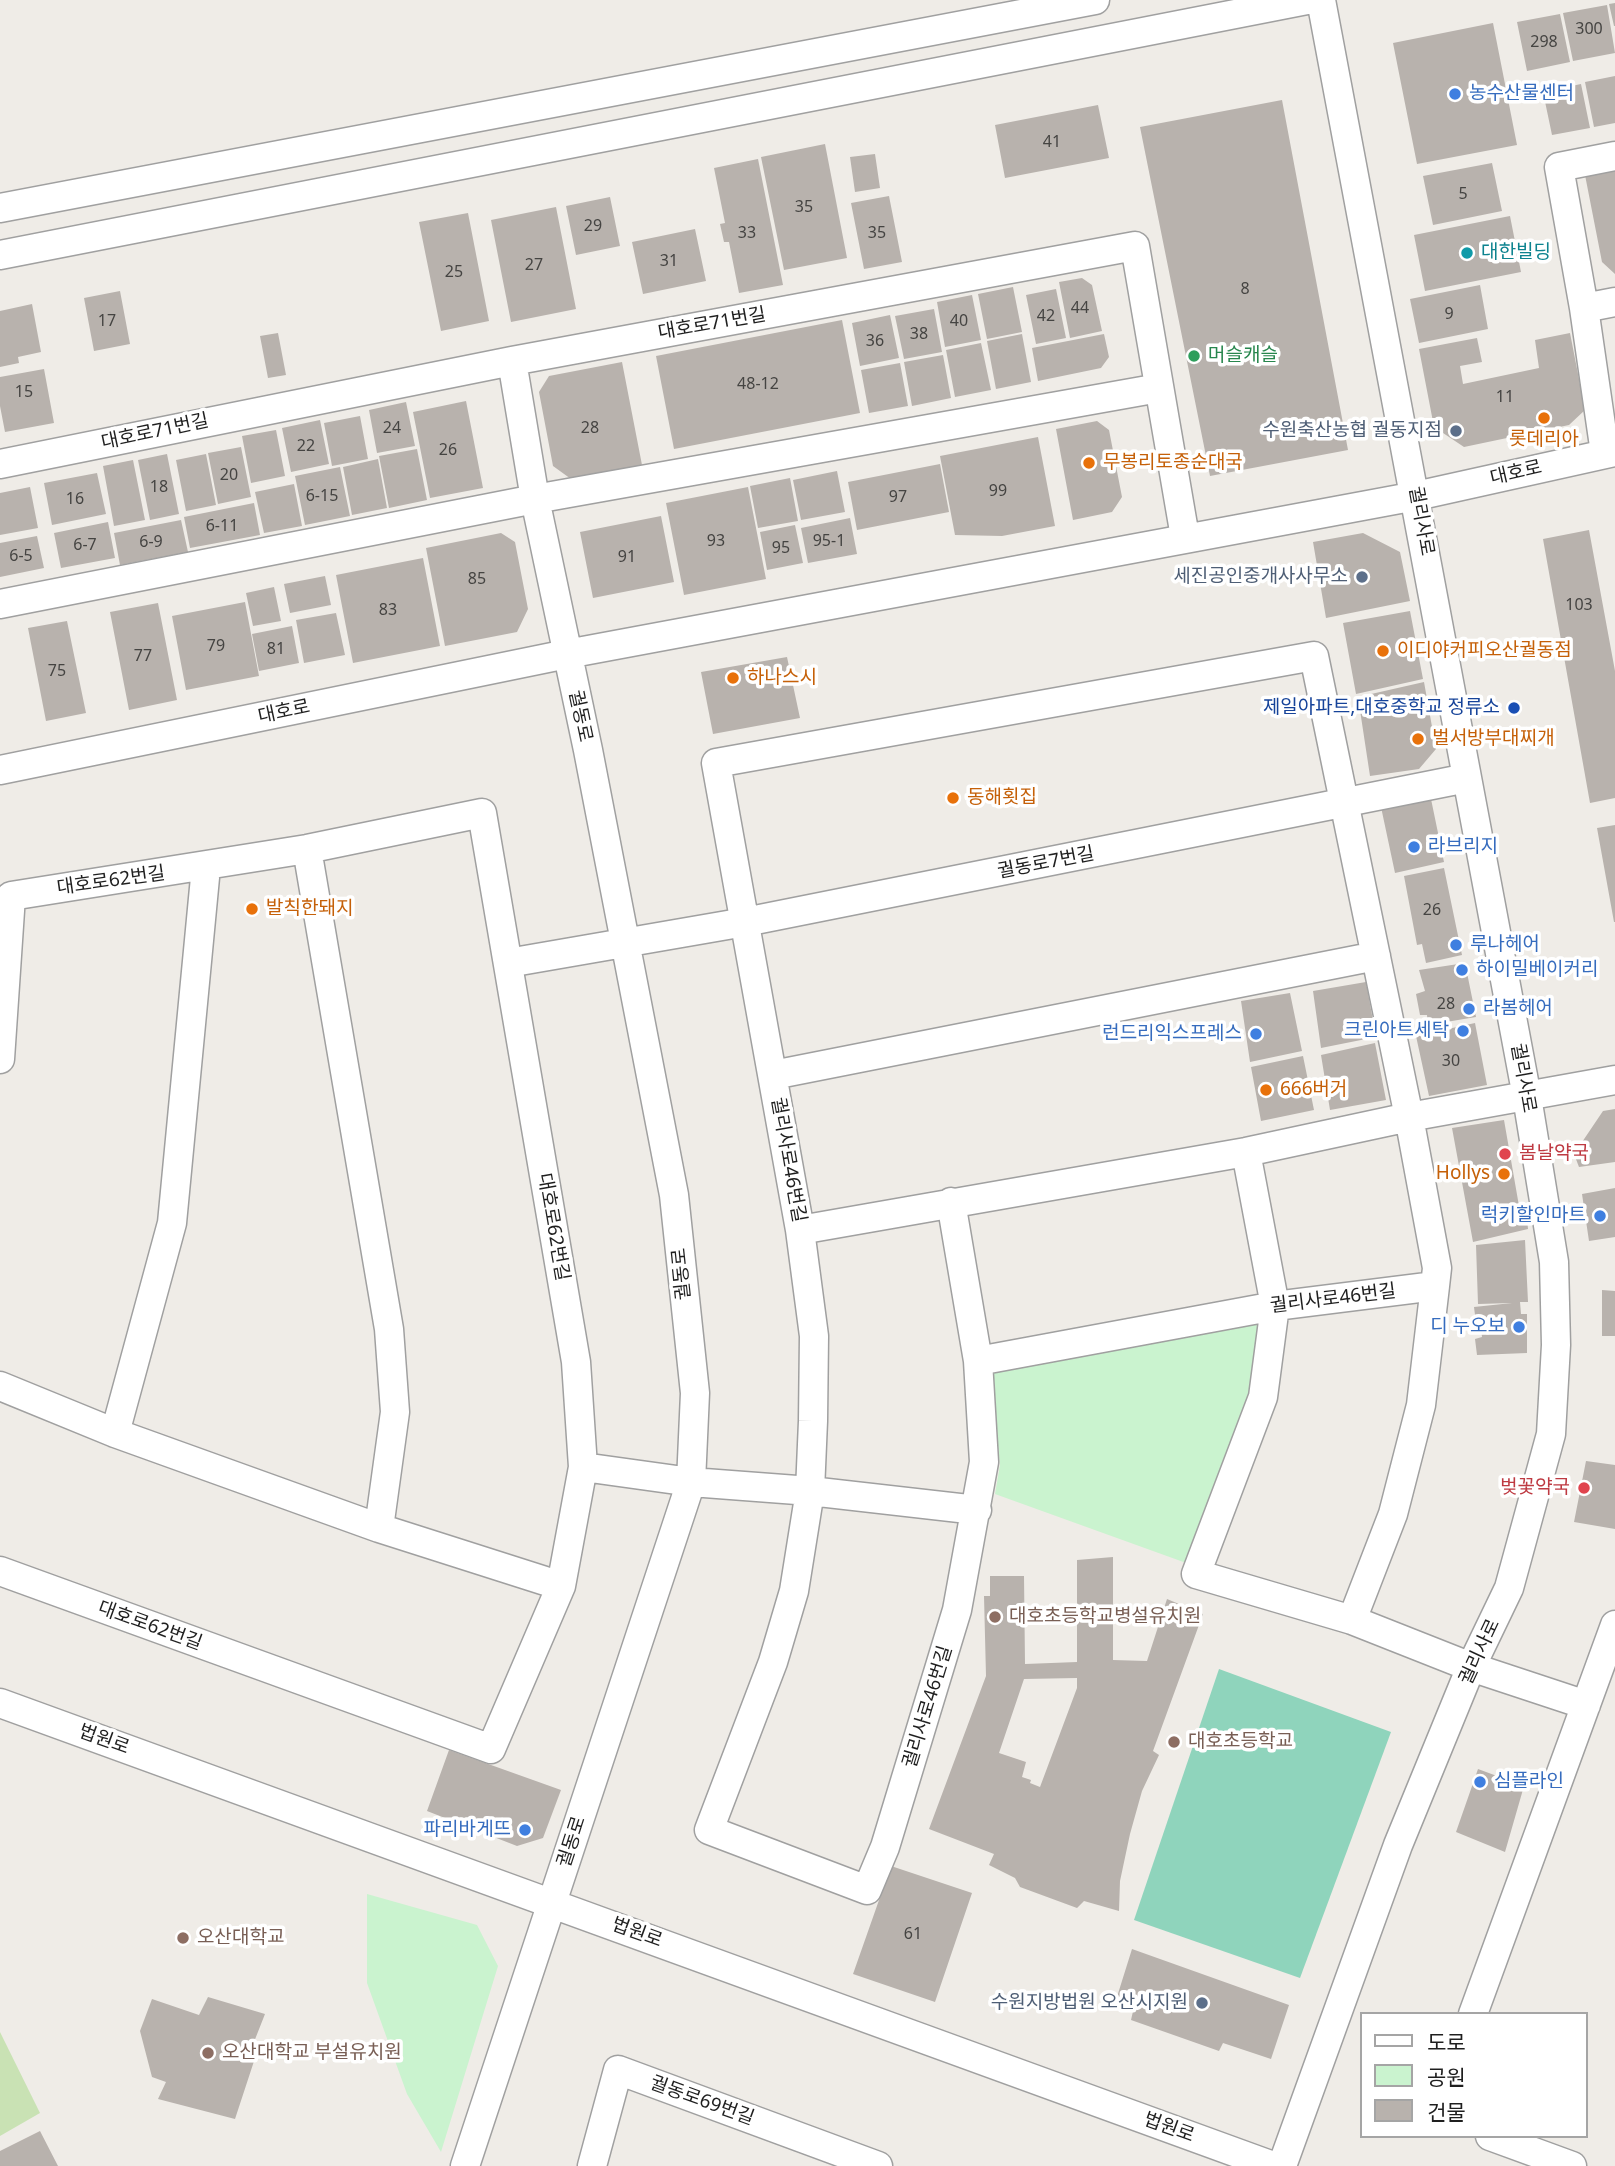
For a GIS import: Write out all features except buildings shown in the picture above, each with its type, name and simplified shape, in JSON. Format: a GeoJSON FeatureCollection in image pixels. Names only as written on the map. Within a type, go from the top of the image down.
{"type":"FeatureCollection","features":[{"type":"Feature","properties":{"kind":"street"},"geometry":{"type":"LineString","coordinates":[[0,208],[1095,0]]}},
{"type":"Feature","properties":{"kind":"street"},"geometry":{"type":"LineString","coordinates":[[0,255],[1307,0]]}},
{"type":"Feature","properties":{"kind":"street","name":"궐리사로"},"geometry":{"type":"LineString","coordinates":[[1282,2166],[1398,1845],[1471,1667],[1509,1588],[1551,1434],[1556,1345],[1554,1262],[1527,1097],[1321,0]]}},
{"type":"Feature","properties":{"kind":"street"},"geometry":{"type":"LineString","coordinates":[[1610,452],[1559,167],[1615,156]]}},
{"type":"Feature","properties":{"kind":"street","name":"대호로71번길"},"geometry":{"type":"LineString","coordinates":[[0,464],[512,361],[1135,246],[1185,537]]}},
{"type":"Feature","properties":{"kind":"street"},"geometry":{"type":"LineString","coordinates":[[1584,308],[1615,302]]}},
{"type":"Feature","properties":{"kind":"street","name":"궐동로"},"geometry":{"type":"LineString","coordinates":[[465,2166],[691,1482],[695,1392],[674,1195],[535,499],[512,361]]}},
{"type":"Feature","properties":{"kind":"street"},"geometry":{"type":"LineString","coordinates":[[0,604],[535,499],[1159,388]]}},
{"type":"Feature","properties":{"kind":"street","name":"대호로"},"geometry":{"type":"LineString","coordinates":[[0,770],[567,654],[1416,496],[1610,452]]}},
{"type":"Feature","properties":{"kind":"street","name":"궐리사로46번길"},"geometry":{"type":"LineString","coordinates":[[1345,804],[1314,656],[716,763],[800,1230],[814,1336],[810,1491],[794,1591],[773,1662],[709,1830],[867,1890],[885,1847],[957,1610],[984,1462],[978,1361],[1275,1306],[1435,1286]]}},
{"type":"Feature","properties":{"kind":"street","name":"궐동로7번길"},"geometry":{"type":"LineString","coordinates":[[508,963],[745,922],[1467,778]]}},
{"type":"Feature","properties":{"kind":"street"},"geometry":{"type":"LineString","coordinates":[[1345,804],[1437,1268],[1421,1405],[1393,1514],[1352,1620]]}},
{"type":"Feature","properties":{"kind":"street","name":"대호로62번길"},"geometry":{"type":"LineString","coordinates":[[0,1059],[11,896],[206,867],[482,813],[576,1362],[583,1467],[561,1586],[491,1749],[0,1571]]}},
{"type":"Feature","properties":{"kind":"street"},"geometry":{"type":"LineString","coordinates":[[307,849],[389,1329],[396,1412],[379,1528]]}},
{"type":"Feature","properties":{"kind":"street"},"geometry":{"type":"LineString","coordinates":[[115,1433],[172,1223],[206,867]]}},
{"type":"Feature","properties":{"kind":"street"},"geometry":{"type":"LineString","coordinates":[[773,1075],[1376,956]]}},
{"type":"Feature","properties":{"kind":"street"},"geometry":{"type":"LineString","coordinates":[[800,1230],[1246,1152],[1409,1117],[1615,1080]]}},
{"type":"Feature","properties":{"kind":"street"},"geometry":{"type":"LineString","coordinates":[[1246,1152],[1275,1306],[1264,1397],[1196,1574],[1352,1620],[1471,1667],[1586,1705]]}},
{"type":"Feature","properties":{"kind":"street"},"geometry":{"type":"LineString","coordinates":[[951,1202],[978,1361]]}},
{"type":"Feature","properties":{"kind":"street"},"geometry":{"type":"LineString","coordinates":[[0,1386],[115,1433],[379,1528],[561,1586]]}},
{"type":"Feature","properties":{"kind":"street"},"geometry":{"type":"LineString","coordinates":[[583,1467],[691,1482],[810,1491],[977,1510]]}},
{"type":"Feature","properties":{"kind":"street"},"geometry":{"type":"LineString","coordinates":[[1474,2012],[1615,1625]]}},
{"type":"Feature","properties":{"kind":"street","name":"법원로"},"geometry":{"type":"LineString","coordinates":[[0,1703],[1273,2166]]}},
{"type":"Feature","properties":{"kind":"street","name":"궐동로69번길"},"geometry":{"type":"LineString","coordinates":[[592,2166],[618,2070],[878,2166]]}},
{"type":"Feature","properties":{"kind":"street"},"geometry":{"type":"LineString","coordinates":[[1495,2138],[1572,2166]]}},
{"type":"Feature","properties":{"kind":"green space"},"geometry":{"type":"Polygon","coordinates":[[[1259,1317],[1265,1323],[1255,1398],[1189,1564],[995,1494],[1000,1465],[991,1374],[994,1366],[1259,1317]]]}},
{"type":"Feature","properties":{"kind":"green space"},"geometry":{"type":"Polygon","coordinates":[[[1219,1669],[1391,1732],[1300,1978],[1134,1920],[1219,1669]]]}},
{"type":"Feature","properties":{"kind":"green space"},"geometry":{"type":"Polygon","coordinates":[[[367,1894],[477,1925],[498,1966],[441,2152],[407,2094],[367,1983],[367,1894]]]}},
{"type":"Feature","properties":{"kind":"green space"},"geometry":{"type":"Polygon","coordinates":[[[0,2032],[40,2113],[0,2136],[0,2032]]]}},
{"type":"Feature","properties":{"kind":"place","name":"농수산물센터"},"geometry":{"type":"Point","coordinates":[1455,94]}},
{"type":"Feature","properties":{"kind":"place","name":"대한빌딩"},"geometry":{"type":"Point","coordinates":[1467,253]}},
{"type":"Feature","properties":{"kind":"place","name":"머슬캐슬"},"geometry":{"type":"Point","coordinates":[1194,356]}},
{"type":"Feature","properties":{"kind":"place","name":"롯데리아"},"geometry":{"type":"Point","coordinates":[1544,418]}},
{"type":"Feature","properties":{"kind":"place","name":"수원축산농협 궐동지점"},"geometry":{"type":"Point","coordinates":[1456,431]}},
{"type":"Feature","properties":{"kind":"place","name":"무봉리토종순대국"},"geometry":{"type":"Point","coordinates":[1089,463]}},
{"type":"Feature","properties":{"kind":"place","name":"세진공인중개사사무소"},"geometry":{"type":"Point","coordinates":[1362,577]}},
{"type":"Feature","properties":{"kind":"place","name":"이디야커피오산궐동점"},"geometry":{"type":"Point","coordinates":[1383,651]}},
{"type":"Feature","properties":{"kind":"place","name":"하나스시"},"geometry":{"type":"Point","coordinates":[733,678]}},
{"type":"Feature","properties":{"kind":"place","name":"제일아파트,대호중학교 정류소"},"geometry":{"type":"Point","coordinates":[1514,708]}},
{"type":"Feature","properties":{"kind":"place","name":"벌서방부대찌개"},"geometry":{"type":"Point","coordinates":[1418,739]}},
{"type":"Feature","properties":{"kind":"place","name":"동해횟집"},"geometry":{"type":"Point","coordinates":[953,798]}},
{"type":"Feature","properties":{"kind":"place","name":"라브리지"},"geometry":{"type":"Point","coordinates":[1414,847]}},
{"type":"Feature","properties":{"kind":"place","name":"발칙한돼지"},"geometry":{"type":"Point","coordinates":[252,909]}},
{"type":"Feature","properties":{"kind":"place","name":"루나헤어"},"geometry":{"type":"Point","coordinates":[1456,945]}},
{"type":"Feature","properties":{"kind":"place","name":"하이밀베이커리"},"geometry":{"type":"Point","coordinates":[1462,970]}},
{"type":"Feature","properties":{"kind":"place","name":"라봄헤어"},"geometry":{"type":"Point","coordinates":[1469,1009]}},
{"type":"Feature","properties":{"kind":"place","name":"크린아트세탁"},"geometry":{"type":"Point","coordinates":[1463,1031]}},
{"type":"Feature","properties":{"kind":"place","name":"런드리익스프레스"},"geometry":{"type":"Point","coordinates":[1256,1034]}},
{"type":"Feature","properties":{"kind":"place","name":"666버거"},"geometry":{"type":"Point","coordinates":[1266,1090]}},
{"type":"Feature","properties":{"kind":"place","name":"봄날약국"},"geometry":{"type":"Point","coordinates":[1505,1154]}},
{"type":"Feature","properties":{"kind":"place","name":"Hollys"},"geometry":{"type":"Point","coordinates":[1504,1174]}},
{"type":"Feature","properties":{"kind":"place","name":"럭키할인마트"},"geometry":{"type":"Point","coordinates":[1600,1216]}},
{"type":"Feature","properties":{"kind":"place","name":"디 누오보"},"geometry":{"type":"Point","coordinates":[1519,1327]}},
{"type":"Feature","properties":{"kind":"place","name":"벚꽃약국"},"geometry":{"type":"Point","coordinates":[1584,1488]}},
{"type":"Feature","properties":{"kind":"place","name":"대호초등학교병설유치원"},"geometry":{"type":"Point","coordinates":[995,1617]}},
{"type":"Feature","properties":{"kind":"place","name":"대호초등학교"},"geometry":{"type":"Point","coordinates":[1174,1742]}},
{"type":"Feature","properties":{"kind":"place","name":"심플라인"},"geometry":{"type":"Point","coordinates":[1480,1782]}},
{"type":"Feature","properties":{"kind":"place","name":"파리바게뜨"},"geometry":{"type":"Point","coordinates":[525,1830]}},
{"type":"Feature","properties":{"kind":"place","name":"오산대학교"},"geometry":{"type":"Point","coordinates":[183,1938]}},
{"type":"Feature","properties":{"kind":"place","name":"수원지방법원 오산시지원"},"geometry":{"type":"Point","coordinates":[1202,2003]}},
{"type":"Feature","properties":{"kind":"place","name":"오산대학교 부설유치원"},"geometry":{"type":"Point","coordinates":[208,2053]}}]}
